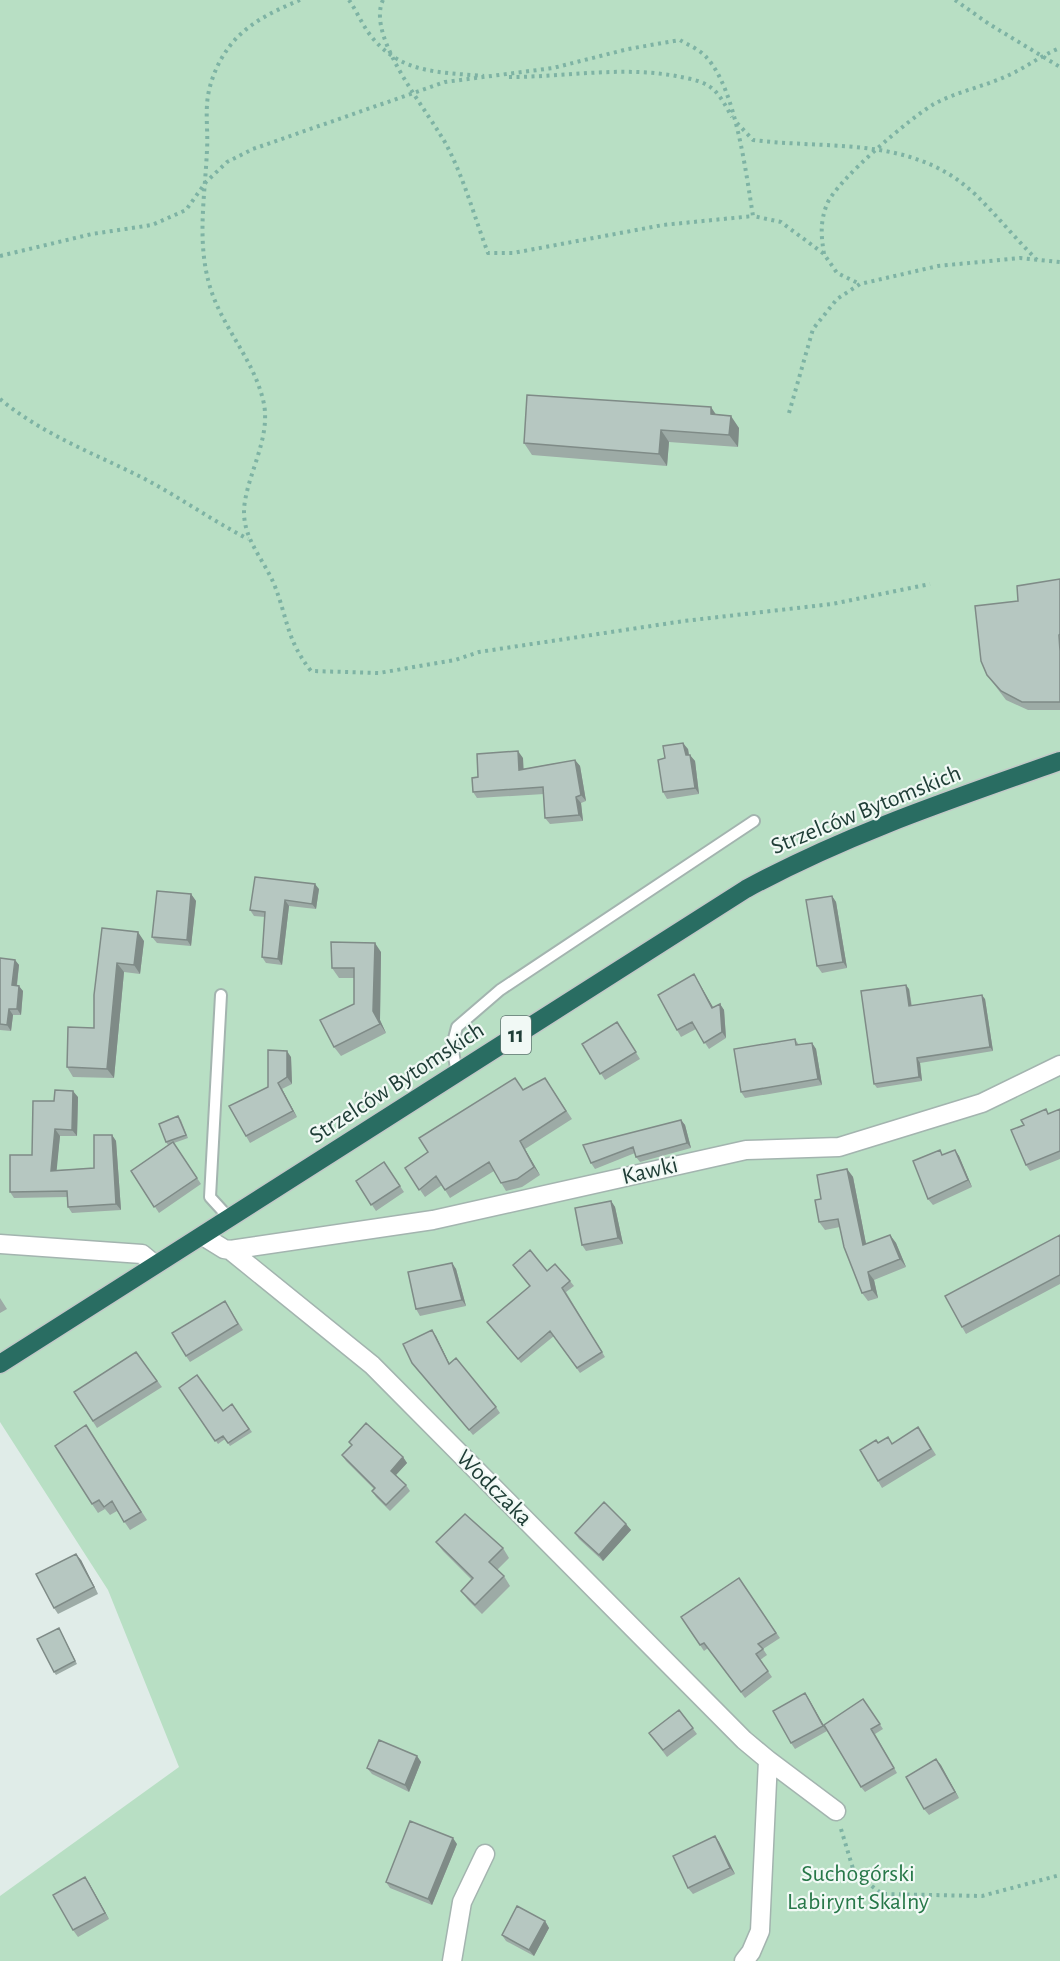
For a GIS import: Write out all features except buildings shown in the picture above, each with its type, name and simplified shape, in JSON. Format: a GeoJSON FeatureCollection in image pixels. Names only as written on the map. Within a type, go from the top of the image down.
{"type":"FeatureCollection","features":[{"type":"Feature","properties":{"kind":"highway","name":"Strzelców Bytomskich"},"geometry":{"type":"LineString","coordinates":[[0,1364],[154,1264],[230,1219],[699,916],[784,868],[859,834],[1060,761]]}},
{"type":"Feature","properties":{"kind":"street","name":"Kawki"},"geometry":{"type":"LineString","coordinates":[[230,1250],[433,1220],[746,1150],[839,1147],[982,1103],[1060,1065]]}},
{"type":"Feature","properties":{"kind":"street","name":"Wodczaka"},"geometry":{"type":"LineString","coordinates":[[203,1236],[224,1249],[230,1250],[372,1365],[744,1740],[836,1811]]}},
{"type":"Feature","properties":{"kind":"street"},"geometry":{"type":"LineString","coordinates":[[0,1244],[142,1254],[154,1264]]}},
{"type":"Feature","properties":{"kind":"street"},"geometry":{"type":"LineString","coordinates":[[744,1961],[751,1952],[760,1930],[768,1760]]}},
{"type":"Feature","properties":{"kind":"street"},"geometry":{"type":"LineString","coordinates":[[453,1961],[462,1902],[485,1854]]}},
{"type":"Feature","properties":{"kind":"lane"},"geometry":{"type":"LineString","coordinates":[[457,1073],[452,1047],[457,1027],[500,990],[754,822]]}},
{"type":"Feature","properties":{"kind":"lane"},"geometry":{"type":"LineString","coordinates":[[221,994],[210,1197],[230,1219]]}},
{"type":"Feature","properties":{"kind":"path"},"geometry":{"type":"LineString","coordinates":[[248,539],[244,525],[245,502],[262,434],[264,407],[256,375],[222,314],[205,268],[202,239],[206,182],[207,105],[214,72],[230,46],[247,28],[272,12],[300,0]]}},
{"type":"Feature","properties":{"kind":"path"},"geometry":{"type":"LineString","coordinates":[[349,0],[368,33],[393,56],[422,71],[495,77],[544,77],[606,71],[650,71],[708,85],[720,97],[735,122],[753,140],[890,150],[932,164],[976,195],[1037,260]]}},
{"type":"Feature","properties":{"kind":"path"},"geometry":{"type":"LineString","coordinates":[[383,0],[378,10],[384,37],[413,91],[448,148],[488,253],[513,253],[663,225],[753,216],[781,222],[824,254],[837,273],[860,284]]}},
{"type":"Feature","properties":{"kind":"path"},"geometry":{"type":"LineString","coordinates":[[956,0],[989,24],[1060,67]]}},
{"type":"Feature","properties":{"kind":"path"},"geometry":{"type":"LineString","coordinates":[[0,256],[92,234],[152,225],[186,210],[206,182],[227,162],[253,149],[413,91],[445,82],[553,69],[628,49],[680,40],[707,57],[729,98],[753,216]]}},
{"type":"Feature","properties":{"kind":"path"},"geometry":{"type":"LineString","coordinates":[[824,254],[820,227],[828,201],[853,171],[878,149],[934,104],[1012,74],[1041,55],[1060,48]]}},
{"type":"Feature","properties":{"kind":"path"},"geometry":{"type":"LineString","coordinates":[[789,413],[813,328],[837,299],[860,284],[938,266],[1020,258],[1060,262]]}},
{"type":"Feature","properties":{"kind":"path"},"geometry":{"type":"LineString","coordinates":[[0,399],[15,411],[71,444],[141,477],[248,539],[260,554],[275,585],[295,651],[311,671],[379,673],[455,660],[479,652],[694,620],[832,604],[930,584]]}},
{"type":"Feature","properties":{"kind":"path"},"geometry":{"type":"LineString","coordinates":[[836,1811],[854,1872],[882,1894],[982,1896],[1060,1875]]}},
{"type":"Feature","properties":{"kind":"green space","name":"Suchogórski Labirynt Skalny"},"geometry":{"type":"Polygon","coordinates":[[[0,0],[1060,0],[1060,1961],[0,1961],[0,1896],[179,1767],[108,1590],[0,1422],[0,0]]]}}]}
